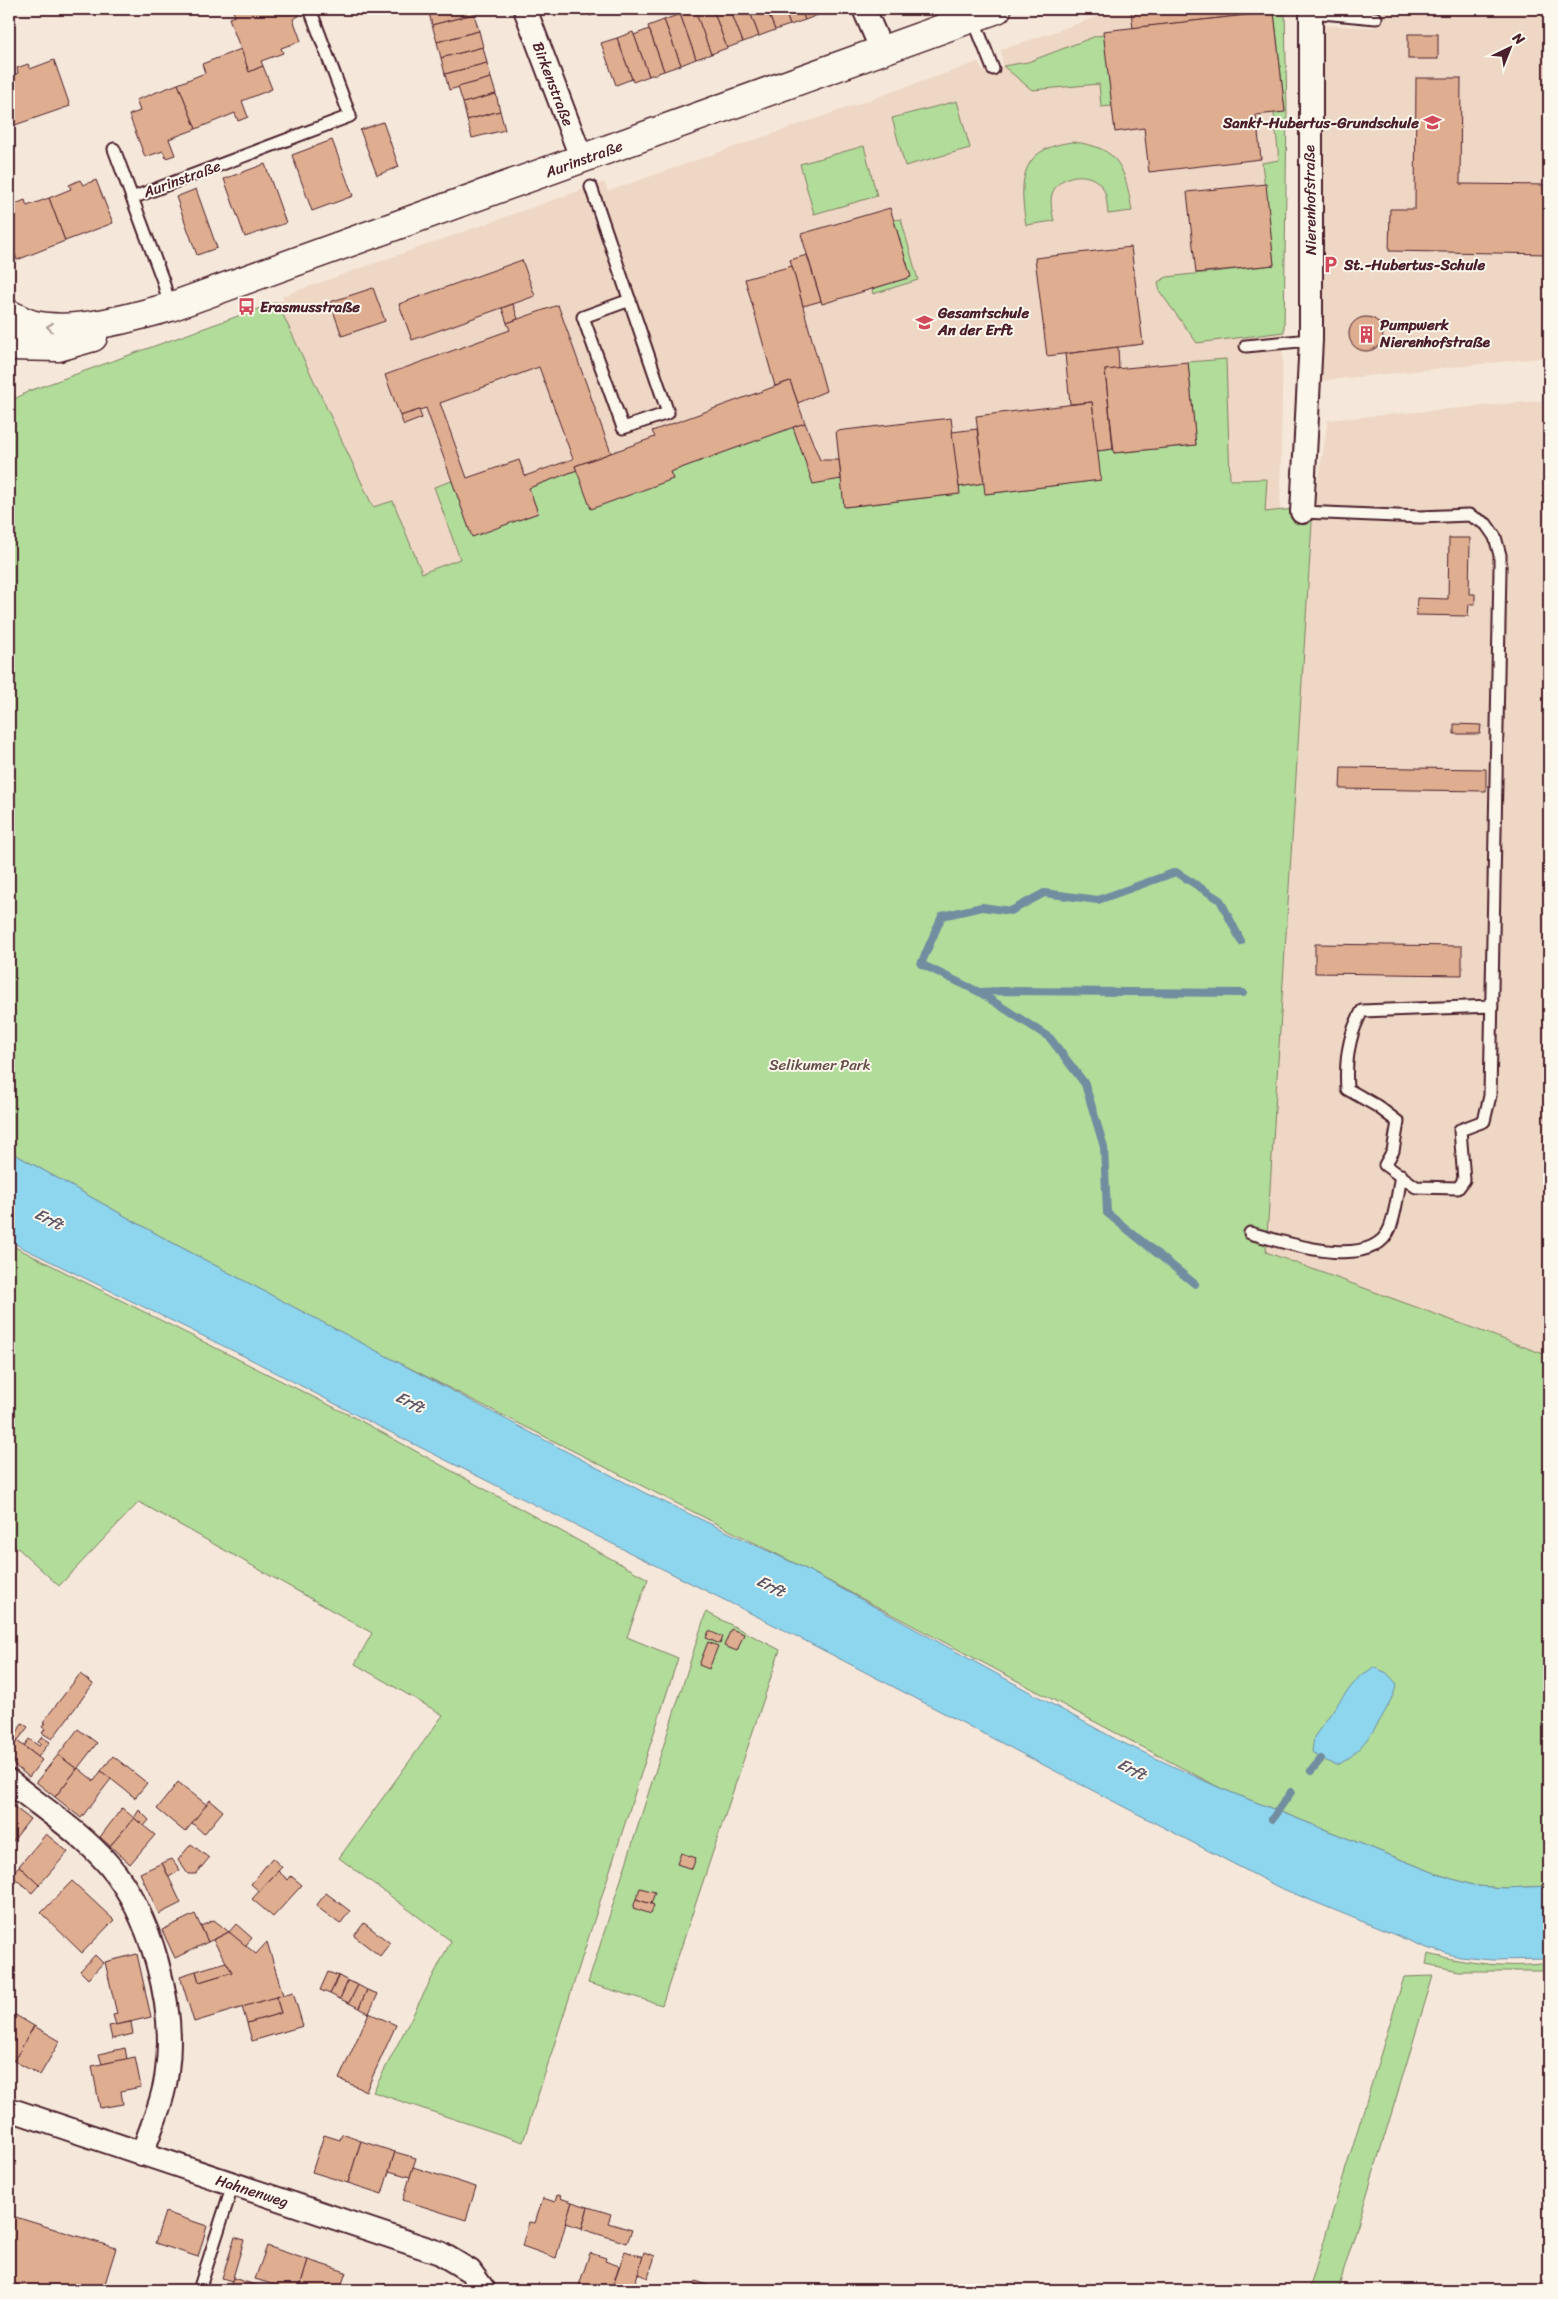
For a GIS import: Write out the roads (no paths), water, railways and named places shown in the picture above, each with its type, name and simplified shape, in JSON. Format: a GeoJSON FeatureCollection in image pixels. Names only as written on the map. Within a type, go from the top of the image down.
{"type":"FeatureCollection","features":[{"type":"Feature","properties":{"kind":"main road","name":"Aurinstraße"},"geometry":{"type":"LineString","coordinates":[[9,346],[58,347],[112,331],[160,310],[582,160],[985,13]]}},
{"type":"Feature","properties":{"kind":"main road","name":"Aurinstraße"},"geometry":{"type":"LineString","coordinates":[[9,314],[32,325],[59,328],[160,310]]}},
{"type":"Feature","properties":{"kind":"street","name":"Birkenstraße"},"geometry":{"type":"LineString","coordinates":[[525,9],[582,160]]}},
{"type":"Feature","properties":{"kind":"street"},"geometry":{"type":"LineString","coordinates":[[864,9],[882,51]]}},
{"type":"Feature","properties":{"kind":"street","name":"Nierenhofstraße"},"geometry":{"type":"LineString","coordinates":[[1302,512],[1311,340],[1311,11]]}},
{"type":"Feature","properties":{"kind":"street"},"geometry":{"type":"LineString","coordinates":[[9,1782],[90,1846],[107,1863],[131,1897],[146,1929],[166,2004],[169,2042],[162,2095],[142,2154]]}},
{"type":"Feature","properties":{"kind":"street","name":"Hahnenweg"},"geometry":{"type":"LineString","coordinates":[[9,2109],[440,2253],[470,2271],[482,2290]]}},
{"type":"Feature","properties":{"kind":"lane","name":"Aurinstraße"},"geometry":{"type":"LineString","coordinates":[[132,198],[350,116],[310,9]]}},
{"type":"Feature","properties":{"kind":"lane"},"geometry":{"type":"LineString","coordinates":[[1311,11],[1376,18]]}},
{"type":"Feature","properties":{"kind":"lane"},"geometry":{"type":"LineString","coordinates":[[985,13],[993,69]]}},
{"type":"Feature","properties":{"kind":"lane","name":"Aurinstraße"},"geometry":{"type":"LineString","coordinates":[[114,149],[163,281],[160,310]]}},
{"type":"Feature","properties":{"kind":"lane"},"geometry":{"type":"LineString","coordinates":[[591,187],[630,300],[668,413],[623,428],[583,317],[630,300]]}},
{"type":"Feature","properties":{"kind":"lane"},"geometry":{"type":"LineString","coordinates":[[1246,346],[1311,340]]}},
{"type":"Feature","properties":{"kind":"lane"},"geometry":{"type":"LineString","coordinates":[[1302,512],[1420,517],[1469,515],[1486,524],[1495,537],[1500,555],[1492,1006],[1490,1096],[1484,1121],[1460,1130],[1464,1180],[1458,1188],[1416,1187],[1402,1175],[1385,1165],[1393,1151],[1398,1122],[1377,1106],[1347,1089],[1345,1067],[1359,1017],[1362,1011],[1492,1006]]}},
{"type":"Feature","properties":{"kind":"lane"},"geometry":{"type":"LineString","coordinates":[[1250,1233],[1309,1249],[1350,1253],[1378,1244],[1390,1229],[1402,1175]]}},
{"type":"Feature","properties":{"kind":"lane"},"geometry":{"type":"LineString","coordinates":[[199,2290],[232,2184]]}},
{"type":"Feature","properties":{"kind":"water","name":"Erft"},"geometry":{"type":"Polygon","coordinates":[[[9,1151],[171,1242],[645,1493],[802,1567],[1119,1741],[1220,1788],[1440,1875],[1476,1886],[1505,1888],[1549,1886],[1549,1959],[1492,1960],[1460,1957],[1427,1948],[1278,1887],[792,1634],[360,1417],[256,1362],[9,1241],[9,1151]]]}},
{"type":"Feature","properties":{"kind":"water"},"geometry":{"type":"Polygon","coordinates":[[[1374,1667],[1387,1673],[1397,1684],[1388,1706],[1365,1742],[1346,1760],[1337,1765],[1321,1759],[1312,1752],[1314,1737],[1359,1677],[1374,1667]]]}},
{"type":"Feature","properties":{"kind":"waterway"},"geometry":{"type":"LineString","coordinates":[[1241,941],[1220,900],[1176,872],[1098,900],[1044,893],[1011,911],[982,907],[942,916],[921,964],[979,992],[1243,993]]}},
{"type":"Feature","properties":{"kind":"waterway"},"geometry":{"type":"LineString","coordinates":[[979,992],[1050,1038],[1085,1084],[1104,1147],[1107,1213],[1195,1284]]}},
{"type":"Feature","properties":{"kind":"waterway"},"geometry":{"type":"LineString","coordinates":[[1311,1771],[1321,1759]]}},
{"type":"Feature","properties":{"kind":"waterway"},"geometry":{"type":"LineString","coordinates":[[1272,1819],[1291,1792]]}},
{"type":"Feature","properties":{"kind":"place","name":"Sankt-Hubertus-Grundschule"},"geometry":{"type":"Point","coordinates":[1433,123]}},
{"type":"Feature","properties":{"kind":"place","name":"St.-Hubertus-Schule"},"geometry":{"type":"Point","coordinates":[1330,265]}},
{"type":"Feature","properties":{"kind":"place","name":"Erasmusstraße"},"geometry":{"type":"Point","coordinates":[246,307]}},
{"type":"Feature","properties":{"kind":"place","name":"Gesamtschule An der Erft"},"geometry":{"type":"Point","coordinates":[924,322]}},
{"type":"Feature","properties":{"kind":"place","name":"Pumpwerk Nierenhofstraße"},"geometry":{"type":"Point","coordinates":[1366,334]}},
{"type":"Feature","properties":{"kind":"park label","name":"Selikumer Park"},"geometry":{"type":"Point","coordinates":[820,1065]}}]}
